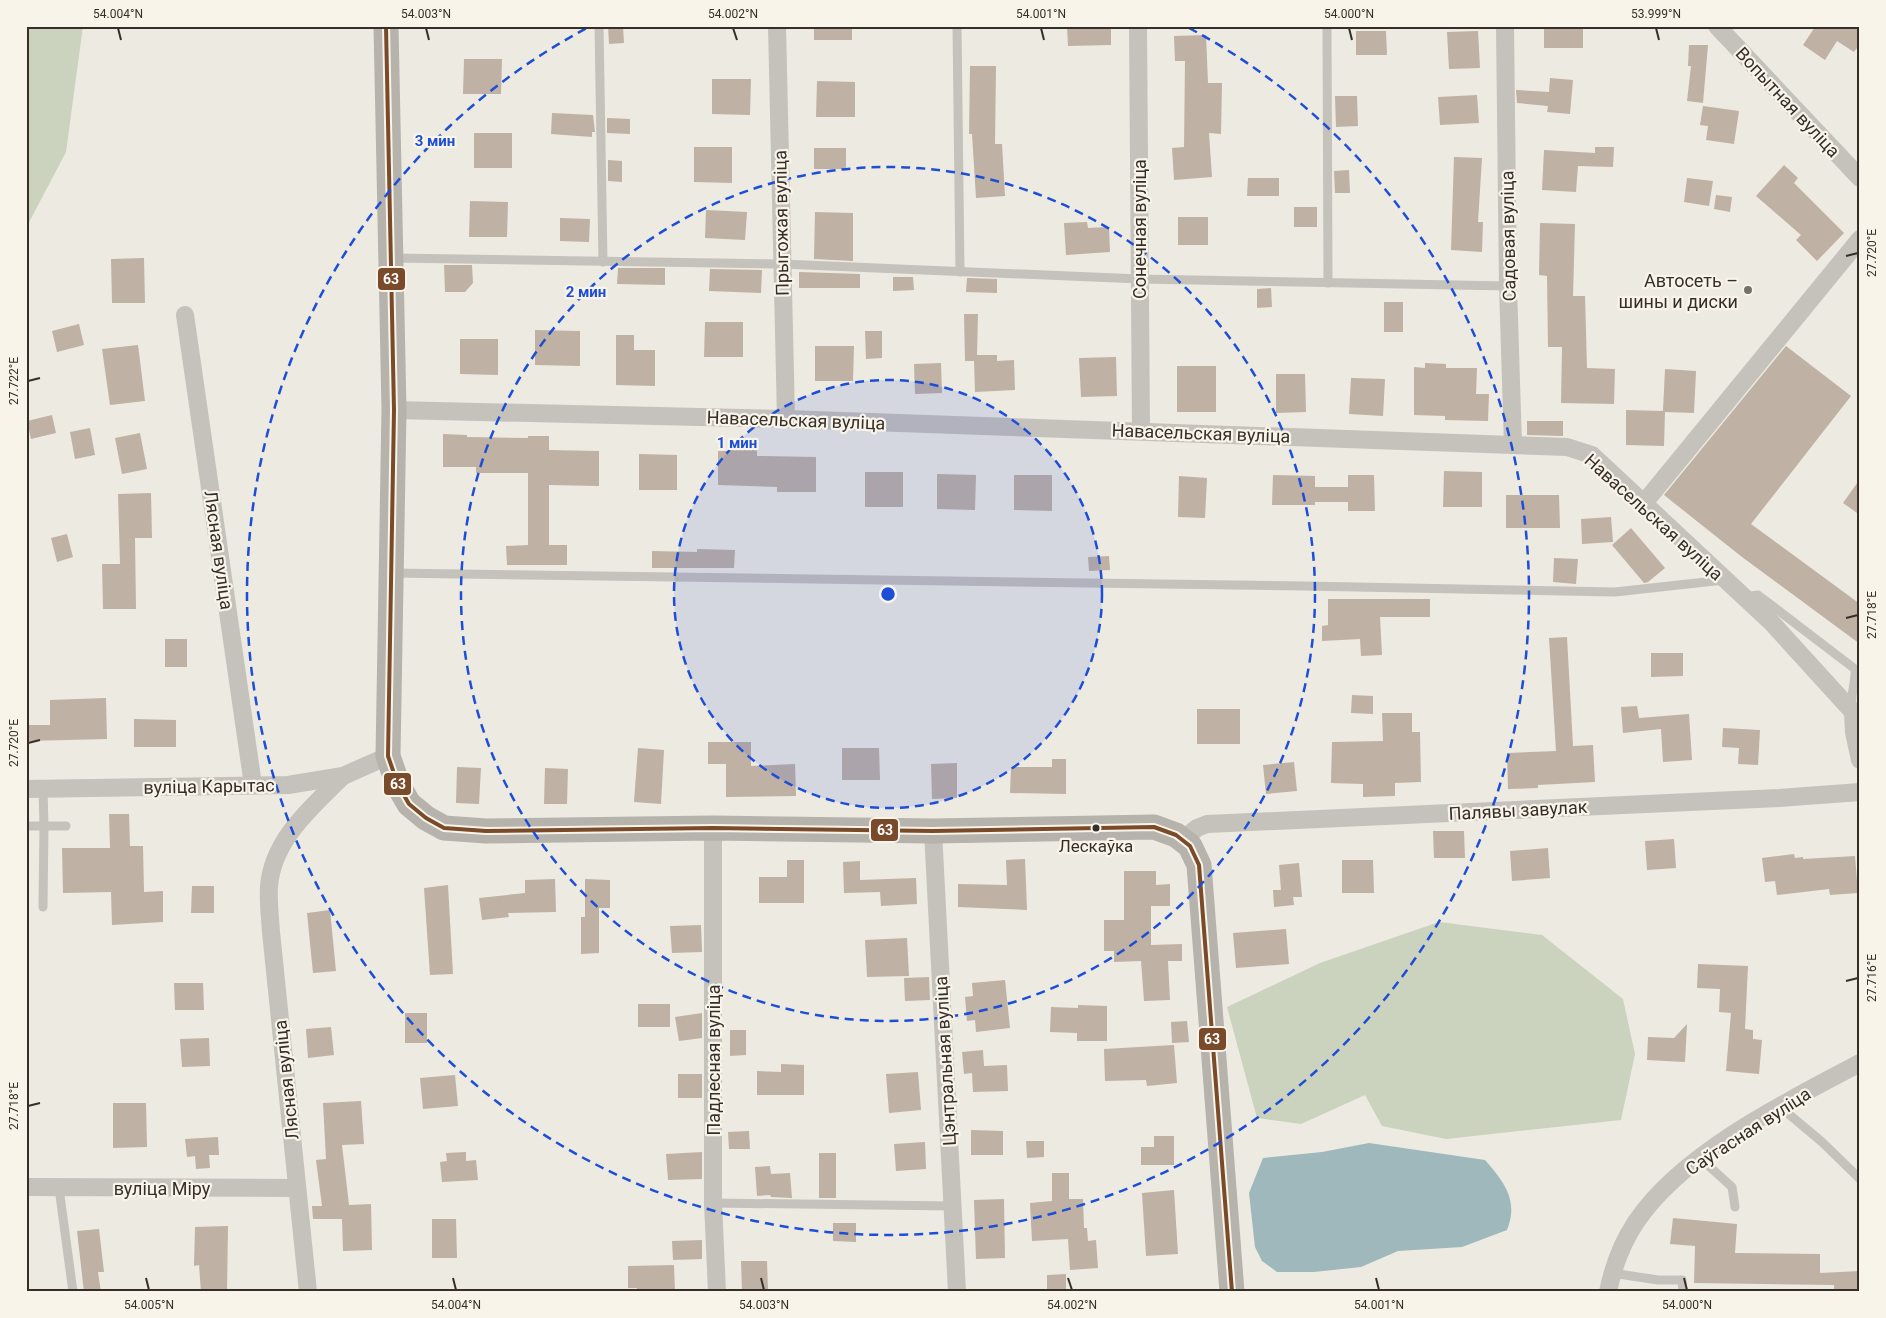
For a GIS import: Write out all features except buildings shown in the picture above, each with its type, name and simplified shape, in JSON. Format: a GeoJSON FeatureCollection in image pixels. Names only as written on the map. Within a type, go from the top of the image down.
{"type":"FeatureCollection","features":[{"type":"Feature","properties":{"kind":"main road"},"geometry":{"type":"LineString","coordinates":[[386,26],[394,410],[388,756],[398,786],[409,804],[426,818],[444,828],[486,830],[713,828],[933,831],[1154,827],[1176,835],[1190,846],[1200,865],[1232,1292]]}},
{"type":"Feature","properties":{"kind":"street","name":"Прыгожая вуліца"},"geometry":{"type":"LineString","coordinates":[[777,26],[786,420]]}},
{"type":"Feature","properties":{"kind":"street","name":"Сонечная вуліца"},"geometry":{"type":"LineString","coordinates":[[1138,26],[1141,431]]}},
{"type":"Feature","properties":{"kind":"street","name":"Садовая вуліца"},"geometry":{"type":"LineString","coordinates":[[1505,26],[1508,286],[1513,445]]}},
{"type":"Feature","properties":{"kind":"street","name":"Вопытная вуліца"},"geometry":{"type":"LineString","coordinates":[[1717,26],[1860,178]]}},
{"type":"Feature","properties":{"kind":"street"},"geometry":{"type":"LineString","coordinates":[[1644,503],[1860,239]]}},
{"type":"Feature","properties":{"kind":"street","name":"Лясная вуліца"},"geometry":{"type":"LineString","coordinates":[[185,315],[253,785]]}},
{"type":"Feature","properties":{"kind":"street","name":"Навасельская вуліца"},"geometry":{"type":"LineString","coordinates":[[394,410],[1141,431],[1567,447],[1592,455],[1644,503],[1772,623],[1853,712]]}},
{"type":"Feature","properties":{"kind":"street"},"geometry":{"type":"LineString","coordinates":[[1853,712],[1854,732],[1860,760]]}},
{"type":"Feature","properties":{"kind":"street","name":"вуліца Карытас"},"geometry":{"type":"LineString","coordinates":[[34,789],[288,784],[343,776],[388,756]]}},
{"type":"Feature","properties":{"kind":"street","name":"Лясная вуліца"},"geometry":{"type":"LineString","coordinates":[[308,1292],[269,908],[269,885],[272,868],[290,831],[343,776]]}},
{"type":"Feature","properties":{"kind":"street","name":"Палявы завулак"},"geometry":{"type":"LineString","coordinates":[[1182,840],[1197,828],[1207,824],[1860,792]]}},
{"type":"Feature","properties":{"kind":"street","name":"Падлесная вуліца"},"geometry":{"type":"LineString","coordinates":[[713,828],[713,1203],[717,1292]]}},
{"type":"Feature","properties":{"kind":"street","name":"Цэнтральная вуліца"},"geometry":{"type":"LineString","coordinates":[[933,831],[957,1292]]}},
{"type":"Feature","properties":{"kind":"street","name":"Саўгасная вуліца"},"geometry":{"type":"LineString","coordinates":[[1608,1292],[1612,1272],[1622,1247],[1636,1222],[1663,1190],[1700,1158],[1778,1106],[1860,1063]]}},
{"type":"Feature","properties":{"kind":"street","name":"вуліца Міру"},"geometry":{"type":"LineString","coordinates":[[26,1188],[297,1188]]}},
{"type":"Feature","properties":{"kind":"lane"},"geometry":{"type":"LineString","coordinates":[[599,26],[603,262]]}},
{"type":"Feature","properties":{"kind":"lane"},"geometry":{"type":"LineString","coordinates":[[958,26],[960,272]]}},
{"type":"Feature","properties":{"kind":"lane"},"geometry":{"type":"LineString","coordinates":[[1327,26],[1328,283]]}},
{"type":"Feature","properties":{"kind":"lane"},"geometry":{"type":"LineString","coordinates":[[391,258],[782,264],[1140,279],[1508,286]]}},
{"type":"Feature","properties":{"kind":"lane"},"geometry":{"type":"LineString","coordinates":[[391,573],[1615,592],[1724,580]]}},
{"type":"Feature","properties":{"kind":"lane"},"geometry":{"type":"LineString","coordinates":[[1743,597],[1758,595],[1855,669],[1856,681],[1850,697],[1853,712]]}},
{"type":"Feature","properties":{"kind":"lane"},"geometry":{"type":"LineString","coordinates":[[34,789],[44,826],[43,907]]}},
{"type":"Feature","properties":{"kind":"lane"},"geometry":{"type":"LineString","coordinates":[[26,826],[66,826]]}},
{"type":"Feature","properties":{"kind":"lane"},"geometry":{"type":"LineString","coordinates":[[1778,1106],[1822,1142],[1860,1179]]}},
{"type":"Feature","properties":{"kind":"lane"},"geometry":{"type":"LineString","coordinates":[[1700,1158],[1732,1187],[1735,1208]]}},
{"type":"Feature","properties":{"kind":"lane"},"geometry":{"type":"LineString","coordinates":[[59,1188],[73,1292]]}},
{"type":"Feature","properties":{"kind":"lane"},"geometry":{"type":"LineString","coordinates":[[713,1203],[952,1206]]}},
{"type":"Feature","properties":{"kind":"lane"},"geometry":{"type":"LineString","coordinates":[[1612,1272],[1658,1280],[1682,1280],[1683,1292]]}},
{"type":"Feature","properties":{"kind":"green space"},"geometry":{"type":"Polygon","coordinates":[[[26,26],[83,26],[66,152],[26,228],[26,26]]]}},
{"type":"Feature","properties":{"kind":"green space"},"geometry":{"type":"Polygon","coordinates":[[[1439,922],[1542,935],[1623,999],[1635,1054],[1621,1120],[1446,1139],[1382,1126],[1365,1095],[1301,1124],[1257,1118],[1227,1007],[1320,963],[1439,922]]]}},
{"type":"Feature","properties":{"kind":"water"},"geometry":{"type":"Polygon","coordinates":[[[1369,1143],[1485,1160],[1508,1192],[1511,1210],[1507,1230],[1462,1247],[1398,1251],[1361,1267],[1314,1272],[1277,1272],[1262,1261],[1255,1247],[1249,1193],[1263,1158],[1322,1152],[1369,1143]]]}},
{"type":"Feature","properties":{"kind":"transit line","name":"63"},"geometry":{"type":"LineString","coordinates":[[386,26],[394,410],[388,756],[398,785],[409,804],[426,818],[444,828],[486,831],[713,828],[933,831],[1154,827],[1176,835],[1190,846],[1199,865],[1232,1292]]}},
{"type":"Feature","properties":{"kind":"place","name":"Автосеть – шины и диски"},"geometry":{"type":"Point","coordinates":[1748,290]}},
{"type":"Feature","properties":{"kind":"place","name":"Лескаўка"},"geometry":{"type":"Point","coordinates":[1096,828]}}]}
